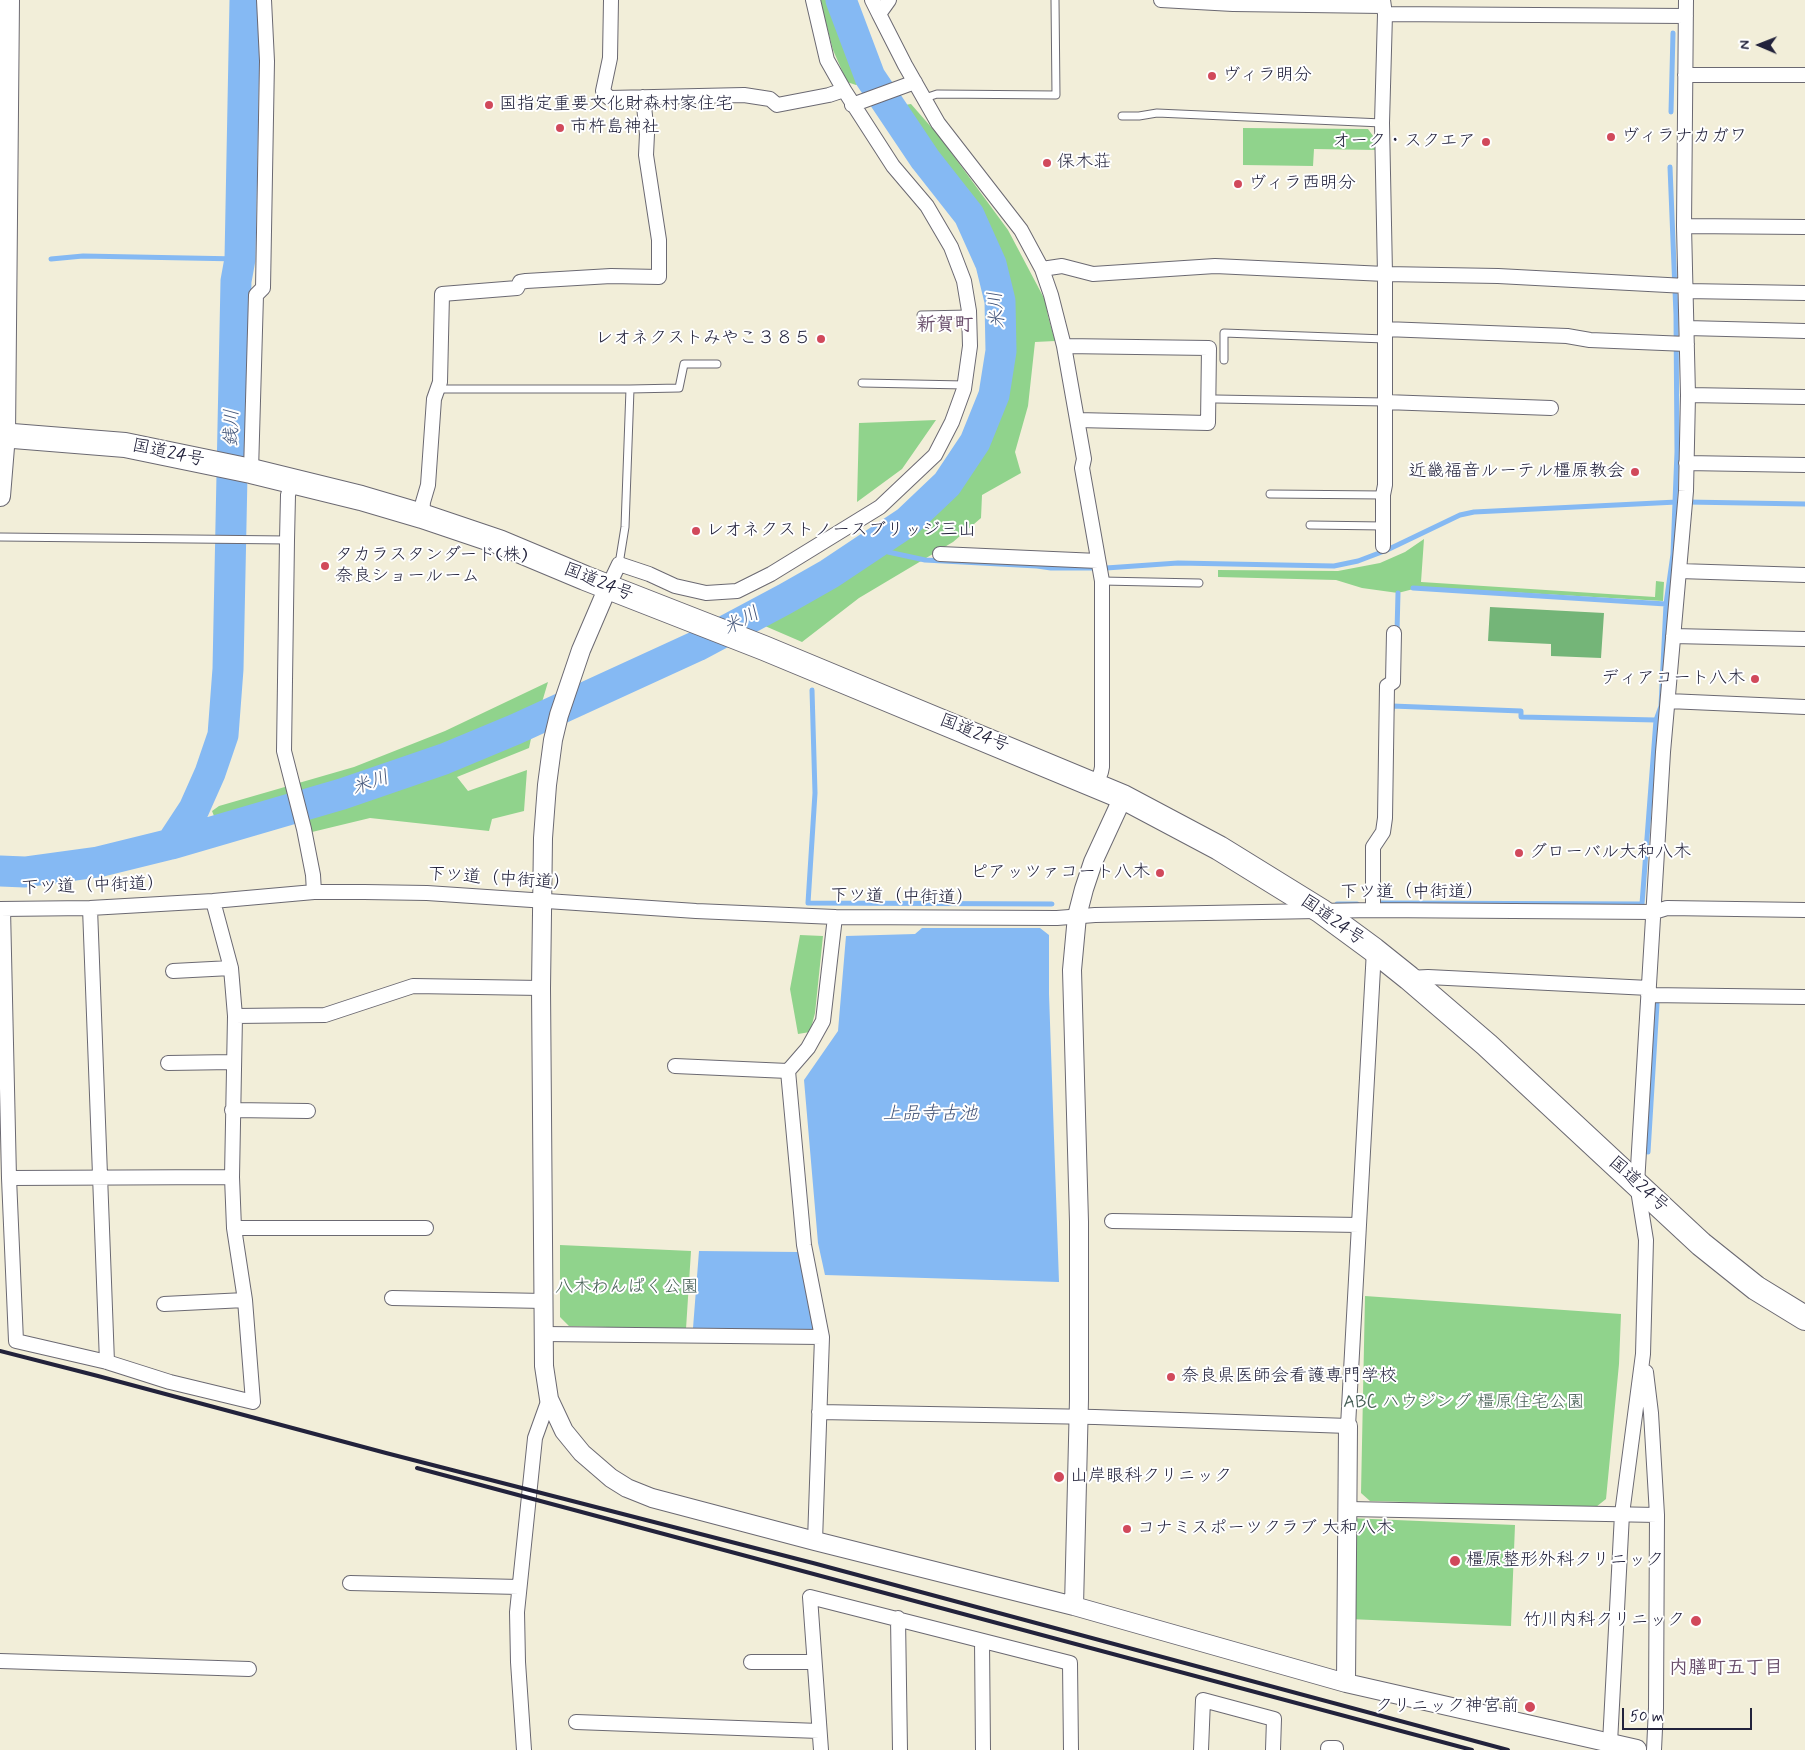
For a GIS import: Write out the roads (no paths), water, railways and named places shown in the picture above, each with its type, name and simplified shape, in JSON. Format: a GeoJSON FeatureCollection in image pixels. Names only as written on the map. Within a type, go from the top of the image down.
{"type":"FeatureCollection","features":[{"type":"Feature","properties":{"kind":"highway","name":"国道24号"},"geometry":{"type":"LineString","coordinates":[[3,435],[125,445],[249,471],[361,498],[422,516],[498,542],[764,648],[1123,797],[1219,848],[1320,911],[1374,950],[1487,1045],[1708,1249],[1756,1288],[1805,1318]]}},
{"type":"Feature","properties":{"kind":"main road"},"geometry":{"type":"LineString","coordinates":[[0,496],[3,435],[9,0]]}},
{"type":"Feature","properties":{"kind":"street"},"geometry":{"type":"LineString","coordinates":[[249,471],[256,295],[263,288],[267,62],[264,0]]}},
{"type":"Feature","properties":{"kind":"street"},"geometry":{"type":"LineString","coordinates":[[611,0],[610,58],[603,91],[609,98],[744,96],[770,98],[777,105],[830,95],[844,90]]}},
{"type":"Feature","properties":{"kind":"street"},"geometry":{"type":"LineString","coordinates":[[813,0],[827,60],[844,90],[856,103],[893,166],[927,206],[951,247],[964,281],[969,314],[970,346],[965,385],[952,422],[935,455],[880,507],[771,574],[737,591],[706,593],[675,586],[649,574],[619,564],[581,650],[559,715],[553,740],[542,838],[541,988],[544,1366],[549,1399],[564,1430],[582,1453],[611,1478],[627,1488],[652,1498],[1074,1606],[1346,1683],[1646,1750],[1656,1708],[1657,1515],[1651,1413],[1643,1354]]}},
{"type":"Feature","properties":{"kind":"street"},"geometry":{"type":"LineString","coordinates":[[872,0],[911,83],[925,98],[938,123],[1021,230],[1042,269],[1051,294],[1064,346],[1084,458],[1082,468],[1102,581],[1102,766],[1096,785]]}},
{"type":"Feature","properties":{"kind":"street"},"geometry":{"type":"LineString","coordinates":[[880,14],[888,0]]}},
{"type":"Feature","properties":{"kind":"street"},"geometry":{"type":"LineString","coordinates":[[1161,0],[1686,16]]}},
{"type":"Feature","properties":{"kind":"street"},"geometry":{"type":"LineString","coordinates":[[1610,1743],[1622,1514],[1643,1354],[1646,1240],[1637,1184],[1663,752],[1686,491],[1688,395],[1684,226],[1686,0]]}},
{"type":"Feature","properties":{"kind":"street"},"geometry":{"type":"LineString","coordinates":[[1383,546],[1386,274],[1382,123],[1384,7]]}},
{"type":"Feature","properties":{"kind":"street"},"geometry":{"type":"LineString","coordinates":[[1685,75],[1805,75]]}},
{"type":"Feature","properties":{"kind":"street"},"geometry":{"type":"LineString","coordinates":[[856,103],[911,83]]}},
{"type":"Feature","properties":{"kind":"street"},"geometry":{"type":"LineString","coordinates":[[422,516],[423,502],[428,485],[434,399],[440,382],[442,294],[517,288],[520,282],[526,281],[611,276],[659,277],[659,240],[646,155],[643,97]]}},
{"type":"Feature","properties":{"kind":"street"},"geometry":{"type":"LineString","coordinates":[[1684,226],[1805,227]]}},
{"type":"Feature","properties":{"kind":"street"},"geometry":{"type":"LineString","coordinates":[[1042,269],[1062,266],[1093,274],[1214,266],[1386,274],[1498,276],[1686,289],[1805,293]]}},
{"type":"Feature","properties":{"kind":"street"},"geometry":{"type":"LineString","coordinates":[[1687,328],[1805,331]]}},
{"type":"Feature","properties":{"kind":"street"},"geometry":{"type":"LineString","coordinates":[[1385,334],[1567,336],[1590,340],[1687,344]]}},
{"type":"Feature","properties":{"kind":"street"},"geometry":{"type":"LineString","coordinates":[[1064,346],[1209,348],[1208,423],[1077,420]]}},
{"type":"Feature","properties":{"kind":"street"},"geometry":{"type":"LineString","coordinates":[[1688,395],[1805,397]]}},
{"type":"Feature","properties":{"kind":"street"},"geometry":{"type":"LineString","coordinates":[[1385,402],[1551,408]]}},
{"type":"Feature","properties":{"kind":"street"},"geometry":{"type":"LineString","coordinates":[[1686,463],[1805,465]]}},
{"type":"Feature","properties":{"kind":"street"},"geometry":{"type":"LineString","coordinates":[[292,482],[288,495],[284,751],[304,830],[313,875],[314,892]]}},
{"type":"Feature","properties":{"kind":"street"},"geometry":{"type":"LineString","coordinates":[[940,554],[1098,561]]}},
{"type":"Feature","properties":{"kind":"street"},"geometry":{"type":"LineString","coordinates":[[1679,571],[1805,575]]}},
{"type":"Feature","properties":{"kind":"street"},"geometry":{"type":"LineString","coordinates":[[1374,910],[1373,847],[1383,832],[1385,818],[1387,686],[1393,682],[1394,633]]}},
{"type":"Feature","properties":{"kind":"street"},"geometry":{"type":"LineString","coordinates":[[1673,636],[1805,639]]}},
{"type":"Feature","properties":{"kind":"street"},"geometry":{"type":"LineString","coordinates":[[1668,702],[1805,707]]}},
{"type":"Feature","properties":{"kind":"street"},"geometry":{"type":"LineString","coordinates":[[1074,1606],[1080,1418],[1079,1222],[1072,970],[1077,916],[1084,888],[1093,862],[1123,797]]}},
{"type":"Feature","properties":{"kind":"street","name":"下ツ道（中街道）"},"geometry":{"type":"LineString","coordinates":[[1,909],[90,908],[213,901],[314,892],[427,894],[696,911],[835,916],[1056,918],[1374,910],[1654,912],[1667,908],[1805,910]]}},
{"type":"Feature","properties":{"kind":"street"},"geometry":{"type":"LineString","coordinates":[[1,909],[16,1340],[107,1362],[170,1382],[253,1402],[245,1300],[234,1228],[232,1110],[235,1016],[231,968],[213,901]]}},
{"type":"Feature","properties":{"kind":"street"},"geometry":{"type":"LineString","coordinates":[[90,908],[107,1362]]}},
{"type":"Feature","properties":{"kind":"street"},"geometry":{"type":"LineString","coordinates":[[815,1541],[822,1338],[804,1245],[788,1071],[808,1048],[823,1021],[835,916]]}},
{"type":"Feature","properties":{"kind":"street"},"geometry":{"type":"LineString","coordinates":[[1346,1683],[1348,1426],[1374,950]]}},
{"type":"Feature","properties":{"kind":"street"},"geometry":{"type":"LineString","coordinates":[[173,971],[231,968]]}},
{"type":"Feature","properties":{"kind":"street"},"geometry":{"type":"LineString","coordinates":[[1408,978],[1437,978],[1648,991],[1805,997]]}},
{"type":"Feature","properties":{"kind":"street"},"geometry":{"type":"LineString","coordinates":[[235,1016],[325,1015],[413,986],[541,988]]}},
{"type":"Feature","properties":{"kind":"street"},"geometry":{"type":"LineString","coordinates":[[168,1063],[233,1062]]}},
{"type":"Feature","properties":{"kind":"street"},"geometry":{"type":"LineString","coordinates":[[675,1066],[788,1071]]}},
{"type":"Feature","properties":{"kind":"street"},"geometry":{"type":"LineString","coordinates":[[232,1110],[308,1111]]}},
{"type":"Feature","properties":{"kind":"street"},"geometry":{"type":"LineString","coordinates":[[9,1178],[232,1177]]}},
{"type":"Feature","properties":{"kind":"street"},"geometry":{"type":"LineString","coordinates":[[1112,1221],[1359,1224]]}},
{"type":"Feature","properties":{"kind":"street"},"geometry":{"type":"LineString","coordinates":[[234,1228],[426,1228]]}},
{"type":"Feature","properties":{"kind":"street"},"geometry":{"type":"LineString","coordinates":[[392,1298],[544,1301]]}},
{"type":"Feature","properties":{"kind":"street"},"geometry":{"type":"LineString","coordinates":[[164,1304],[245,1300]]}},
{"type":"Feature","properties":{"kind":"street"},"geometry":{"type":"LineString","coordinates":[[544,1334],[822,1338]]}},
{"type":"Feature","properties":{"kind":"street"},"geometry":{"type":"LineString","coordinates":[[524,1750],[517,1612],[535,1438],[549,1399]]}},
{"type":"Feature","properties":{"kind":"street"},"geometry":{"type":"LineString","coordinates":[[819,1412],[1348,1426]]}},
{"type":"Feature","properties":{"kind":"street"},"geometry":{"type":"LineString","coordinates":[[1348,1509],[1657,1515]]}},
{"type":"Feature","properties":{"kind":"street"},"geometry":{"type":"LineString","coordinates":[[350,1583],[519,1586]]}},
{"type":"Feature","properties":{"kind":"street"},"geometry":{"type":"LineString","coordinates":[[821,1750],[810,1597],[1070,1663],[1071,1750]]}},
{"type":"Feature","properties":{"kind":"street"},"geometry":{"type":"LineString","coordinates":[[898,1618],[900,1750]]}},
{"type":"Feature","properties":{"kind":"street"},"geometry":{"type":"LineString","coordinates":[[982,1641],[983,1750]]}},
{"type":"Feature","properties":{"kind":"street"},"geometry":{"type":"LineString","coordinates":[[0,1661],[249,1669]]}},
{"type":"Feature","properties":{"kind":"street"},"geometry":{"type":"LineString","coordinates":[[751,1662],[814,1662]]}},
{"type":"Feature","properties":{"kind":"street"},"geometry":{"type":"LineString","coordinates":[[1201,1750],[1203,1700],[1274,1719],[1274,1750]]}},
{"type":"Feature","properties":{"kind":"street"},"geometry":{"type":"LineString","coordinates":[[576,1722],[819,1731]]}},
{"type":"Feature","properties":{"kind":"lane"},"geometry":{"type":"LineString","coordinates":[[925,98],[937,94],[1056,95],[1055,0]]}},
{"type":"Feature","properties":{"kind":"lane"},"geometry":{"type":"LineString","coordinates":[[1122,116],[1157,113],[1382,123]]}},
{"type":"Feature","properties":{"kind":"lane"},"geometry":{"type":"LineString","coordinates":[[921,315],[969,314]]}},
{"type":"Feature","properties":{"kind":"lane"},"geometry":{"type":"LineString","coordinates":[[1224,360],[1224,334],[1385,334]]}},
{"type":"Feature","properties":{"kind":"lane"},"geometry":{"type":"LineString","coordinates":[[437,389],[679,388],[684,364],[717,364]]}},
{"type":"Feature","properties":{"kind":"lane"},"geometry":{"type":"LineString","coordinates":[[862,383],[965,385]]}},
{"type":"Feature","properties":{"kind":"lane"},"geometry":{"type":"LineString","coordinates":[[619,564],[625,527],[630,388]]}},
{"type":"Feature","properties":{"kind":"lane"},"geometry":{"type":"LineString","coordinates":[[1216,399],[1385,402]]}},
{"type":"Feature","properties":{"kind":"lane"},"geometry":{"type":"LineString","coordinates":[[1270,494],[1383,495]]}},
{"type":"Feature","properties":{"kind":"lane"},"geometry":{"type":"LineString","coordinates":[[1310,525],[1383,526]]}},
{"type":"Feature","properties":{"kind":"lane"},"geometry":{"type":"LineString","coordinates":[[0,537],[287,540]]}},
{"type":"Feature","properties":{"kind":"lane"},"geometry":{"type":"LineString","coordinates":[[1102,581],[1199,583]]}},
{"type":"Feature","properties":{"kind":"water","name":"上品寺古池"},"geometry":{"type":"Polygon","coordinates":[[[922,928],[1040,928],[1049,935],[1049,994],[1059,1282],[825,1275],[818,1243],[804,1080],[838,1031],[846,936],[915,934],[922,928]]]}},
{"type":"Feature","properties":{"kind":"water"},"geometry":{"type":"Polygon","coordinates":[[[699,1251],[798,1252],[818,1331],[693,1328],[699,1251]]]}},
{"type":"Feature","properties":{"kind":"waterway","name":"銭川"},"geometry":{"type":"LineString","coordinates":[[171,844],[194,809],[210,773],[223,735],[228,669],[236,281],[240,259],[245,0]]}},
{"type":"Feature","properties":{"kind":"waterway","name":"米川"},"geometry":{"type":"LineString","coordinates":[[0,871],[25,872],[98,862],[171,844],[342,794],[444,759],[516,729],[697,646],[785,599],[829,574],[907,522],[947,484],[975,442],[994,395],[1001,351],[1000,301],[991,264],[969,215],[925,159],[870,77],[841,0]]}},
{"type":"Feature","properties":{"kind":"waterway"},"geometry":{"type":"LineString","coordinates":[[1671,112],[1673,33]]}},
{"type":"Feature","properties":{"kind":"waterway"},"geometry":{"type":"LineString","coordinates":[[1376,903],[1642,904],[1656,720],[1661,706],[1666,604],[1673,554],[1677,452],[1676,315],[1670,167]]}},
{"type":"Feature","properties":{"kind":"waterway"},"geometry":{"type":"LineString","coordinates":[[51,259],[83,256],[240,259]]}},
{"type":"Feature","properties":{"kind":"waterway"},"geometry":{"type":"LineString","coordinates":[[878,540],[888,552],[925,560],[1051,568],[1106,568],[1178,563],[1334,566],[1358,561],[1387,550],[1460,515],[1474,512],[1677,502]]}},
{"type":"Feature","properties":{"kind":"waterway"},"geometry":{"type":"LineString","coordinates":[[1686,502],[1805,504]]}},
{"type":"Feature","properties":{"kind":"waterway"},"geometry":{"type":"LineString","coordinates":[[1413,588],[1666,604]]}},
{"type":"Feature","properties":{"kind":"waterway"},"geometry":{"type":"LineString","coordinates":[[1397,632],[1398,593]]}},
{"type":"Feature","properties":{"kind":"waterway"},"geometry":{"type":"LineString","coordinates":[[812,690],[815,793],[808,903],[1052,904]]}},
{"type":"Feature","properties":{"kind":"waterway"},"geometry":{"type":"LineString","coordinates":[[1392,710],[1392,706],[1521,711],[1521,717],[1656,720]]}},
{"type":"Feature","properties":{"kind":"waterway"},"geometry":{"type":"LineString","coordinates":[[1337,904],[1357,904]]}},
{"type":"Feature","properties":{"kind":"waterway"},"geometry":{"type":"LineString","coordinates":[[1648,1152],[1657,1004]]}},
{"type":"Feature","properties":{"kind":"railway"},"geometry":{"type":"LineString","coordinates":[[0,1351],[813,1563],[1508,1750]]}},
{"type":"Feature","properties":{"kind":"railway"},"geometry":{"type":"LineString","coordinates":[[417,1468],[1472,1750]]}},
{"type":"Feature","properties":{"kind":"place","name":"ヴィラ明分"},"geometry":{"type":"Point","coordinates":[1212,76]}},
{"type":"Feature","properties":{"kind":"place","name":"国指定重要文化財森村家住宅"},"geometry":{"type":"Point","coordinates":[489,105]}},
{"type":"Feature","properties":{"kind":"place","name":"市杵島神社"},"geometry":{"type":"Point","coordinates":[560,128]}},
{"type":"Feature","properties":{"kind":"place","name":"ヴィラナカガワ"},"geometry":{"type":"Point","coordinates":[1611,137]}},
{"type":"Feature","properties":{"kind":"place","name":"オーク・スクエア"},"geometry":{"type":"Point","coordinates":[1486,142]}},
{"type":"Feature","properties":{"kind":"place","name":"保木荘"},"geometry":{"type":"Point","coordinates":[1047,163]}},
{"type":"Feature","properties":{"kind":"place","name":"ヴィラ西明分"},"geometry":{"type":"Point","coordinates":[1238,184]}},
{"type":"Feature","properties":{"kind":"place","name":"レオネクストみやこ３８５"},"geometry":{"type":"Point","coordinates":[821,339]}},
{"type":"Feature","properties":{"kind":"place","name":"近畿福音ルーテル橿原教会"},"geometry":{"type":"Point","coordinates":[1635,472]}},
{"type":"Feature","properties":{"kind":"place","name":"レオネクストノースブリッジ三山"},"geometry":{"type":"Point","coordinates":[696,531]}},
{"type":"Feature","properties":{"kind":"place","name":"タカラスタンダード(株) 奈良ショールーム"},"geometry":{"type":"Point","coordinates":[325,566]}},
{"type":"Feature","properties":{"kind":"place","name":"ディアコート八木"},"geometry":{"type":"Point","coordinates":[1755,679]}},
{"type":"Feature","properties":{"kind":"place","name":"グローバル大和八木"},"geometry":{"type":"Point","coordinates":[1519,853]}},
{"type":"Feature","properties":{"kind":"place","name":"ピアッツァコート八木"},"geometry":{"type":"Point","coordinates":[1160,873]}},
{"type":"Feature","properties":{"kind":"place","name":"奈良県医師会看護専門学校"},"geometry":{"type":"Point","coordinates":[1171,1377]}},
{"type":"Feature","properties":{"kind":"place","name":"山岸眼科クリニック"},"geometry":{"type":"Point","coordinates":[1059,1477]}},
{"type":"Feature","properties":{"kind":"place","name":"コナミスポーツクラブ 大和八木"},"geometry":{"type":"Point","coordinates":[1127,1529]}},
{"type":"Feature","properties":{"kind":"place","name":"橿原整形外科クリニック"},"geometry":{"type":"Point","coordinates":[1455,1561]}},
{"type":"Feature","properties":{"kind":"place","name":"竹川内科クリニック"},"geometry":{"type":"Point","coordinates":[1696,1621]}},
{"type":"Feature","properties":{"kind":"place","name":"クリニック神宮前"},"geometry":{"type":"Point","coordinates":[1530,1707]}},
{"type":"Feature","properties":{"kind":"district","name":"新賀町"},"geometry":{"type":"Point","coordinates":[945,326]}},
{"type":"Feature","properties":{"kind":"district","name":"内膳町五丁目"},"geometry":{"type":"Point","coordinates":[1726,1669]}},
{"type":"Feature","properties":{"kind":"park label","name":"八木わんぱく公園"},"geometry":{"type":"Point","coordinates":[627,1288]}},
{"type":"Feature","properties":{"kind":"park label","name":"ABC ハウジング 橿原住宅公園"},"geometry":{"type":"Point","coordinates":[1464,1403]}}]}
